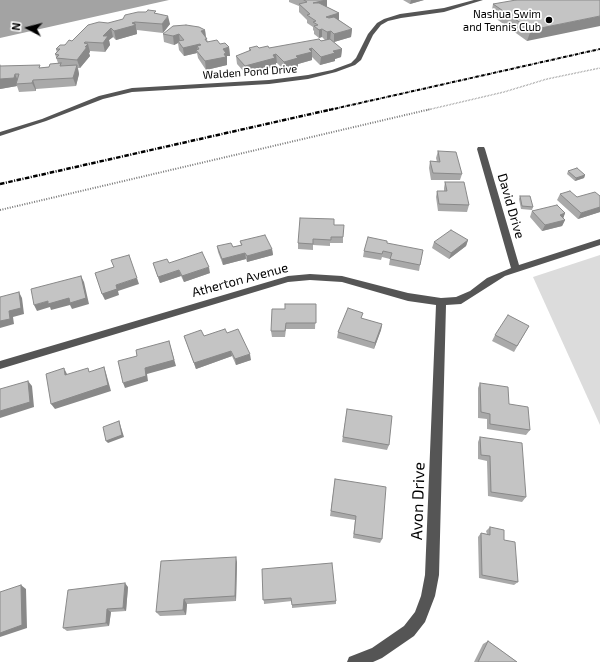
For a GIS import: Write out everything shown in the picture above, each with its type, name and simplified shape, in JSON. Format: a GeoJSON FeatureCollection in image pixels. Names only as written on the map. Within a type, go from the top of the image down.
{"type":"FeatureCollection","features":[{"type":"Feature","properties":{"kind":"street","name":"Walden Pond Drive"},"geometry":{"type":"LineString","coordinates":[[0,134],[44,120],[101,97],[132,90],[295,79],[334,72],[353,64],[359,59],[370,35],[379,24],[386,20],[400,16],[444,10],[480,0]]}},
{"type":"Feature","properties":{"kind":"street","name":"David Drive"},"geometry":{"type":"LineString","coordinates":[[481,149],[516,270]]}},
{"type":"Feature","properties":{"kind":"street","name":"Atherton Avenue"},"geometry":{"type":"LineString","coordinates":[[0,365],[288,279],[310,277],[342,279],[408,297],[441,302],[458,301],[496,277],[600,242]]}},
{"type":"Feature","properties":{"kind":"street","name":"Avon Drive"},"geometry":{"type":"LineString","coordinates":[[354,662],[377,653],[409,631],[420,616],[428,596],[432,575],[441,302]]}},
{"type":"Feature","properties":{"kind":"path"},"geometry":{"type":"LineString","coordinates":[[0,210],[504,92],[547,79],[572,76],[600,68]]}},
{"type":"Feature","properties":{"kind":"shaded area"},"geometry":{"type":"Polygon","coordinates":[[[0,0],[169,0],[0,38],[0,0]]]}},
{"type":"Feature","properties":{"kind":"shaded area"},"geometry":{"type":"Polygon","coordinates":[[[600,255],[600,425],[533,277],[600,255]]]}},
{"type":"Feature","properties":{"kind":"building"},"geometry":{"type":"Polygon","coordinates":[[[304,0],[326,0],[313,3],[319,3],[339,13],[326,17],[334,17],[352,29],[334,34],[331,31],[327,32],[322,29],[319,30],[314,26],[318,25],[313,22],[316,21],[307,15],[310,14],[299,4],[307,2],[304,0]]]}},
{"type":"Feature","properties":{"kind":"building","name":"Nashua Swim and Tennis Club"},"geometry":{"type":"Polygon","coordinates":[[[516,0],[600,0],[600,16],[531,30],[493,4],[516,0]]]}},
{"type":"Feature","properties":{"kind":"building"},"geometry":{"type":"Polygon","coordinates":[[[148,10],[156,11],[154,13],[168,16],[162,24],[135,22],[132,23],[136,25],[114,31],[111,28],[103,36],[108,36],[103,43],[85,42],[84,43],[88,44],[85,47],[87,47],[77,60],[56,58],[59,55],[55,54],[60,49],[56,49],[60,45],[65,45],[69,40],[72,41],[88,25],[99,22],[108,23],[123,19],[125,15],[146,12],[148,10]]]}},
{"type":"Feature","properties":{"kind":"building"},"geometry":{"type":"Polygon","coordinates":[[[186,25],[199,27],[205,30],[201,31],[207,39],[205,39],[207,42],[217,40],[220,44],[225,43],[229,47],[223,49],[226,53],[224,54],[226,57],[205,61],[196,50],[199,49],[197,46],[201,45],[200,44],[183,48],[178,41],[184,40],[179,34],[173,36],[163,34],[173,26],[186,25]]]}},
{"type":"Feature","properties":{"kind":"building"},"geometry":{"type":"Polygon","coordinates":[[[319,39],[321,41],[330,39],[342,49],[333,51],[335,53],[321,57],[312,48],[309,49],[312,52],[296,56],[298,58],[284,62],[276,54],[273,55],[275,58],[245,66],[236,56],[251,50],[249,48],[257,46],[259,48],[268,46],[269,48],[319,39]]]}},
{"type":"Feature","properties":{"kind":"building"},"geometry":{"type":"Polygon","coordinates":[[[61,63],[60,66],[77,65],[73,78],[33,80],[32,83],[16,84],[19,74],[15,74],[14,78],[0,79],[0,66],[40,65],[39,68],[49,67],[50,64],[61,63]]]}},
{"type":"Feature","properties":{"kind":"building"},"geometry":{"type":"Polygon","coordinates":[[[438,151],[456,152],[462,174],[433,173],[430,161],[440,162],[438,151]]]}},
{"type":"Feature","properties":{"kind":"building"},"geometry":{"type":"Polygon","coordinates":[[[577,168],[585,175],[576,178],[568,171],[577,168]]]}},
{"type":"Feature","properties":{"kind":"building"},"geometry":{"type":"Polygon","coordinates":[[[445,182],[464,182],[469,205],[439,204],[437,191],[447,191],[445,182]]]}},
{"type":"Feature","properties":{"kind":"building"},"geometry":{"type":"Polygon","coordinates":[[[570,191],[577,197],[595,192],[600,196],[600,207],[581,213],[560,194],[570,191]]]}},
{"type":"Feature","properties":{"kind":"building"},"geometry":{"type":"Polygon","coordinates":[[[520,196],[530,196],[533,207],[522,206],[520,196]]]}},
{"type":"Feature","properties":{"kind":"building"},"geometry":{"type":"Polygon","coordinates":[[[557,205],[565,213],[560,215],[565,220],[545,225],[532,211],[557,205]]]}},
{"type":"Feature","properties":{"kind":"building"},"geometry":{"type":"Polygon","coordinates":[[[300,218],[334,219],[334,225],[344,225],[343,237],[331,237],[331,240],[313,239],[313,244],[298,243],[300,218]]]}},
{"type":"Feature","properties":{"kind":"building"},"geometry":{"type":"Polygon","coordinates":[[[451,230],[468,240],[451,253],[434,242],[451,230]]]}},
{"type":"Feature","properties":{"kind":"building"},"geometry":{"type":"Polygon","coordinates":[[[265,235],[272,249],[247,256],[245,253],[222,259],[217,246],[231,243],[233,247],[242,245],[240,241],[265,235]]]}},
{"type":"Feature","properties":{"kind":"building"},"geometry":{"type":"Polygon","coordinates":[[[368,237],[387,241],[387,243],[423,250],[420,265],[390,259],[392,253],[383,251],[382,254],[364,251],[368,237]]]}},
{"type":"Feature","properties":{"kind":"building"},"geometry":{"type":"Polygon","coordinates":[[[202,252],[209,267],[182,276],[179,270],[158,277],[153,263],[167,259],[169,263],[202,252]]]}},
{"type":"Feature","properties":{"kind":"building"},"geometry":{"type":"Polygon","coordinates":[[[129,255],[137,278],[116,285],[117,289],[102,294],[95,273],[114,267],[111,260],[129,255]]]}},
{"type":"Feature","properties":{"kind":"building"},"geometry":{"type":"Polygon","coordinates":[[[81,276],[86,298],[70,303],[69,298],[48,304],[48,301],[34,305],[31,289],[81,276]]]}},
{"type":"Feature","properties":{"kind":"building"},"geometry":{"type":"Polygon","coordinates":[[[19,292],[21,308],[9,311],[10,319],[0,321],[0,297],[19,292]]]}},
{"type":"Feature","properties":{"kind":"building"},"geometry":{"type":"Polygon","coordinates":[[[285,304],[316,304],[316,323],[286,323],[285,331],[271,331],[272,309],[285,309],[285,304]]]}},
{"type":"Feature","properties":{"kind":"building"},"geometry":{"type":"Polygon","coordinates":[[[348,308],[363,313],[361,318],[382,324],[375,343],[338,332],[348,308]]]}},
{"type":"Feature","properties":{"kind":"building"},"geometry":{"type":"Polygon","coordinates":[[[508,315],[529,326],[517,346],[495,335],[508,315]]]}},
{"type":"Feature","properties":{"kind":"building"},"geometry":{"type":"Polygon","coordinates":[[[225,329],[227,333],[238,329],[250,354],[235,359],[231,351],[194,363],[184,336],[201,330],[204,336],[225,329]]]}},
{"type":"Feature","properties":{"kind":"building"},"geometry":{"type":"Polygon","coordinates":[[[169,341],[174,360],[145,368],[146,376],[123,383],[118,361],[137,356],[136,350],[169,341]]]}},
{"type":"Feature","properties":{"kind":"building"},"geometry":{"type":"Polygon","coordinates":[[[104,367],[108,385],[51,404],[46,374],[64,368],[65,375],[88,368],[89,372],[104,367]]]}},
{"type":"Feature","properties":{"kind":"building"},"geometry":{"type":"Polygon","coordinates":[[[28,381],[30,402],[0,411],[0,389],[28,381]]]}},
{"type":"Feature","properties":{"kind":"building"},"geometry":{"type":"Polygon","coordinates":[[[480,383],[508,387],[509,404],[528,407],[530,430],[490,424],[490,414],[481,412],[480,383]]]}},
{"type":"Feature","properties":{"kind":"building"},"geometry":{"type":"Polygon","coordinates":[[[347,409],[392,416],[389,445],[343,437],[347,409]]]}},
{"type":"Feature","properties":{"kind":"building"},"geometry":{"type":"Polygon","coordinates":[[[119,421],[122,435],[106,441],[103,427],[119,421]]]}},
{"type":"Feature","properties":{"kind":"building"},"geometry":{"type":"Polygon","coordinates":[[[480,437],[522,443],[526,497],[491,492],[490,456],[481,455],[480,437]]]}},
{"type":"Feature","properties":{"kind":"building"},"geometry":{"type":"Polygon","coordinates":[[[335,479],[386,487],[382,539],[354,534],[356,516],[331,511],[335,479]]]}},
{"type":"Feature","properties":{"kind":"building"},"geometry":{"type":"Polygon","coordinates":[[[490,527],[504,530],[504,540],[515,542],[518,582],[482,575],[481,533],[490,535],[490,527]]]}},
{"type":"Feature","properties":{"kind":"building"},"geometry":{"type":"Polygon","coordinates":[[[236,557],[235,596],[184,599],[183,610],[156,612],[161,561],[236,557]]]}},
{"type":"Feature","properties":{"kind":"building"},"geometry":{"type":"Polygon","coordinates":[[[332,563],[336,601],[292,605],[291,598],[263,600],[262,569],[332,563]]]}},
{"type":"Feature","properties":{"kind":"building"},"geometry":{"type":"Polygon","coordinates":[[[125,583],[123,608],[107,609],[106,623],[63,628],[68,590],[125,583]]]}},
{"type":"Feature","properties":{"kind":"building"},"geometry":{"type":"Polygon","coordinates":[[[21,585],[22,625],[0,633],[0,592],[21,585]]]}},
{"type":"Feature","properties":{"kind":"building"},"geometry":{"type":"Polygon","coordinates":[[[488,641],[517,662],[478,662],[488,641]]]}},
{"type":"Feature","properties":{"kind":"railway"},"geometry":{"type":"LineString","coordinates":[[329,110],[600,49]]}},
{"type":"Feature","properties":{"kind":"railway"},"geometry":{"type":"LineString","coordinates":[[0,184],[333,109]]}},
{"type":"Feature","properties":{"kind":"place","name":"Nashua Swim and Tennis Club"},"geometry":{"type":"Point","coordinates":[549,20]}}]}
